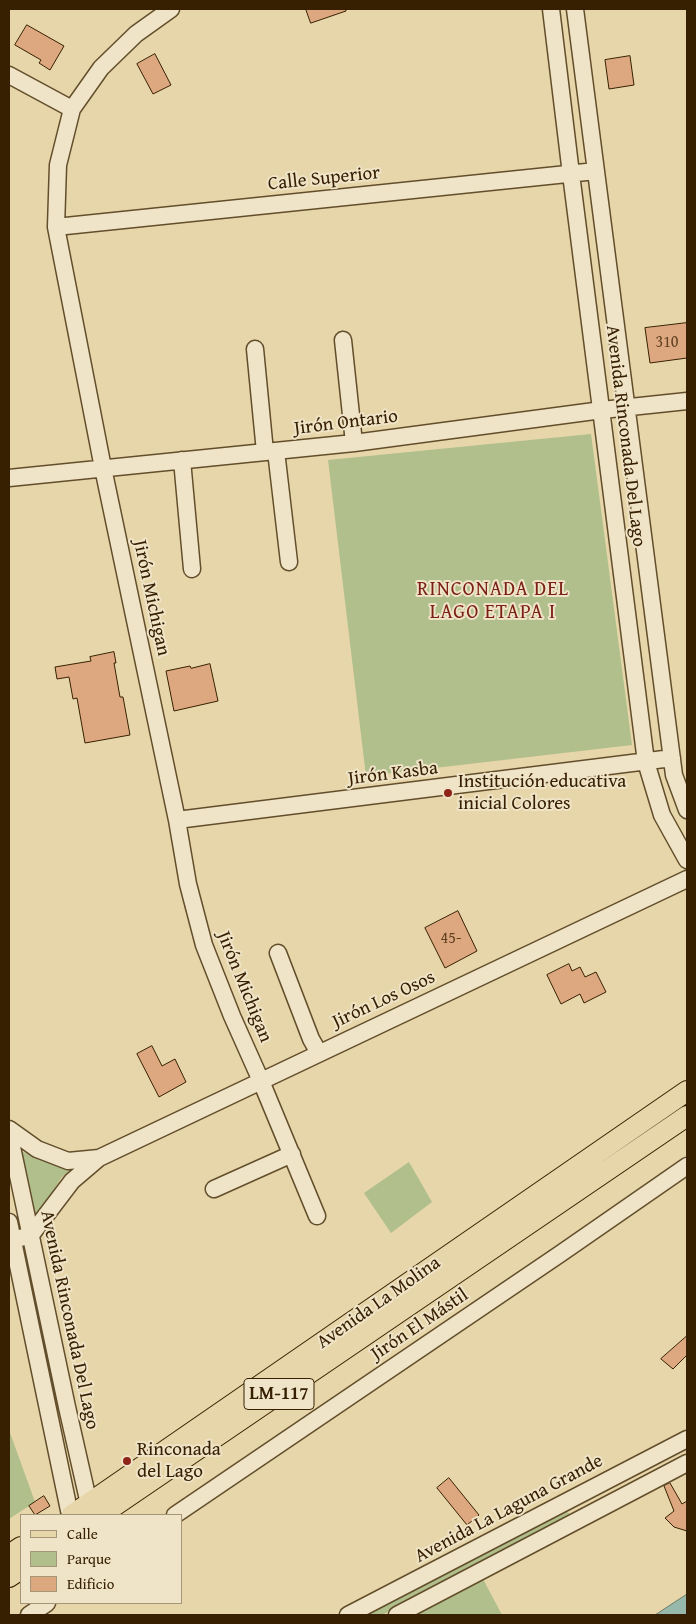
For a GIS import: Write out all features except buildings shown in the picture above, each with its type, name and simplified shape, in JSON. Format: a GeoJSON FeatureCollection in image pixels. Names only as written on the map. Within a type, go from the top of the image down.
{"type":"FeatureCollection","features":[{"type":"Feature","properties":{"kind":"main road","name":"Avenida La Molina"},"geometry":{"type":"LineString","coordinates":[[94,1511],[358,1318],[687,1091]]}},
{"type":"Feature","properties":{"kind":"main road","name":"Avenida La Molina"},"geometry":{"type":"LineString","coordinates":[[77,1514],[94,1511],[456,1273],[687,1116]]}},
{"type":"Feature","properties":{"kind":"main road"},"geometry":{"type":"LineString","coordinates":[[358,1318],[456,1273]]}},
{"type":"Feature","properties":{"kind":"main road"},"geometry":{"type":"LineString","coordinates":[[9,1555],[20,1548]]}},
{"type":"Feature","properties":{"kind":"main road"},"geometry":{"type":"LineString","coordinates":[[9,1577],[20,1570]]}},
{"type":"Feature","properties":{"kind":"street","name":"Jirón Michigan"},"geometry":{"type":"LineString","coordinates":[[171,9],[136,34],[101,68],[72,109],[58,166],[56,227],[103,468],[178,820],[188,884],[204,945],[317,1216]]}},
{"type":"Feature","properties":{"kind":"street","name":"Avenida Rinconada Del Lago"},"geometry":{"type":"LineString","coordinates":[[551,9],[646,762],[662,815],[687,860]]}},
{"type":"Feature","properties":{"kind":"street","name":"Avenida Rinconada Del Lago"},"geometry":{"type":"LineString","coordinates":[[575,9],[674,775],[687,810]]}},
{"type":"Feature","properties":{"kind":"street"},"geometry":{"type":"LineString","coordinates":[[9,75],[72,109]]}},
{"type":"Feature","properties":{"kind":"street","name":"Calle Superior"},"geometry":{"type":"LineString","coordinates":[[56,227],[596,171]]}},
{"type":"Feature","properties":{"kind":"street"},"geometry":{"type":"LineString","coordinates":[[343,340],[354,443]]}},
{"type":"Feature","properties":{"kind":"street"},"geometry":{"type":"LineString","coordinates":[[255,349],[289,562]]}},
{"type":"Feature","properties":{"kind":"street","name":"Jirón Ontario"},"geometry":{"type":"LineString","coordinates":[[9,478],[354,443],[602,410],[687,401]]}},
{"type":"Feature","properties":{"kind":"street"},"geometry":{"type":"LineString","coordinates":[[182,460],[192,568]]}},
{"type":"Feature","properties":{"kind":"street","name":"Jirón Kasba"},"geometry":{"type":"LineString","coordinates":[[178,820],[672,758]]}},
{"type":"Feature","properties":{"kind":"street","name":"Jirón Los Osos"},"geometry":{"type":"LineString","coordinates":[[31,1235],[72,1181],[99,1158],[687,879]]}},
{"type":"Feature","properties":{"kind":"street"},"geometry":{"type":"LineString","coordinates":[[278,953],[311,1039],[319,1053]]}},
{"type":"Feature","properties":{"kind":"street","name":"Jirón Los Osos"},"geometry":{"type":"LineString","coordinates":[[9,1129],[37,1148],[68,1161],[99,1158]]}},
{"type":"Feature","properties":{"kind":"street","name":"Avenida Rinconada Del Lago"},"geometry":{"type":"LineString","coordinates":[[9,1133],[58,1363],[94,1511]]}},
{"type":"Feature","properties":{"kind":"street"},"geometry":{"type":"LineString","coordinates":[[214,1189],[292,1154]]}},
{"type":"Feature","properties":{"kind":"street","name":"Jirón El Mástil"},"geometry":{"type":"LineString","coordinates":[[176,1514],[687,1166]]}},
{"type":"Feature","properties":{"kind":"street","name":"Avenida Rinconada Del Lago"},"geometry":{"type":"LineString","coordinates":[[9,1222],[71,1514]]}},
{"type":"Feature","properties":{"kind":"street"},"geometry":{"type":"LineString","coordinates":[[12,1240],[31,1235]]}},
{"type":"Feature","properties":{"kind":"street"},"geometry":{"type":"LineString","coordinates":[[39,1367],[58,1363]]}},
{"type":"Feature","properties":{"kind":"street","name":"Avenida La Laguna Grande"},"geometry":{"type":"LineString","coordinates":[[348,1615],[687,1438]]}},
{"type":"Feature","properties":{"kind":"street"},"geometry":{"type":"LineString","coordinates":[[397,1615],[687,1463]]}},
{"type":"Feature","properties":{"kind":"street"},"geometry":{"type":"LineString","coordinates":[[568,1501],[578,1520]]}},
{"type":"Feature","properties":{"kind":"street"},"geometry":{"type":"LineString","coordinates":[[29,1615],[46,1604]]}},
{"type":"Feature","properties":{"kind":"green space"},"geometry":{"type":"Polygon","coordinates":[[[591,434],[632,745],[366,776],[328,460],[591,434]]]}},
{"type":"Feature","properties":{"kind":"green space"},"geometry":{"type":"Polygon","coordinates":[[[18,1150],[71,1169],[61,1178],[34,1223],[18,1150]]]}},
{"type":"Feature","properties":{"kind":"green space"},"geometry":{"type":"Polygon","coordinates":[[[409,1162],[432,1202],[391,1233],[364,1193],[409,1162]]]}},
{"type":"Feature","properties":{"kind":"green space"},"geometry":{"type":"Polygon","coordinates":[[[9,1430],[35,1502],[9,1519],[9,1430]]]}},
{"type":"Feature","properties":{"kind":"green space"},"geometry":{"type":"Polygon","coordinates":[[[564,1511],[569,1513],[568,1519],[382,1615],[361,1615],[564,1511]]]}},
{"type":"Feature","properties":{"kind":"green space"},"geometry":{"type":"Polygon","coordinates":[[[483,1579],[502,1615],[412,1615],[483,1579]]]}},
{"type":"Feature","properties":{"kind":"shaded area"},"geometry":{"type":"Polygon","coordinates":[[[687,1594],[687,1615],[655,1615],[687,1594]]]}},
{"type":"Feature","properties":{"kind":"place","name":"Institución educativa inicial Colores"},"geometry":{"type":"Point","coordinates":[448,793]}},
{"type":"Feature","properties":{"kind":"place","name":"Rinconada del Lago"},"geometry":{"type":"Point","coordinates":[127,1461]}},
{"type":"Feature","properties":{"kind":"district","name":"RINCONADA DEL LAGO ETAPA I"},"geometry":{"type":"Point","coordinates":[493,602]}}]}
